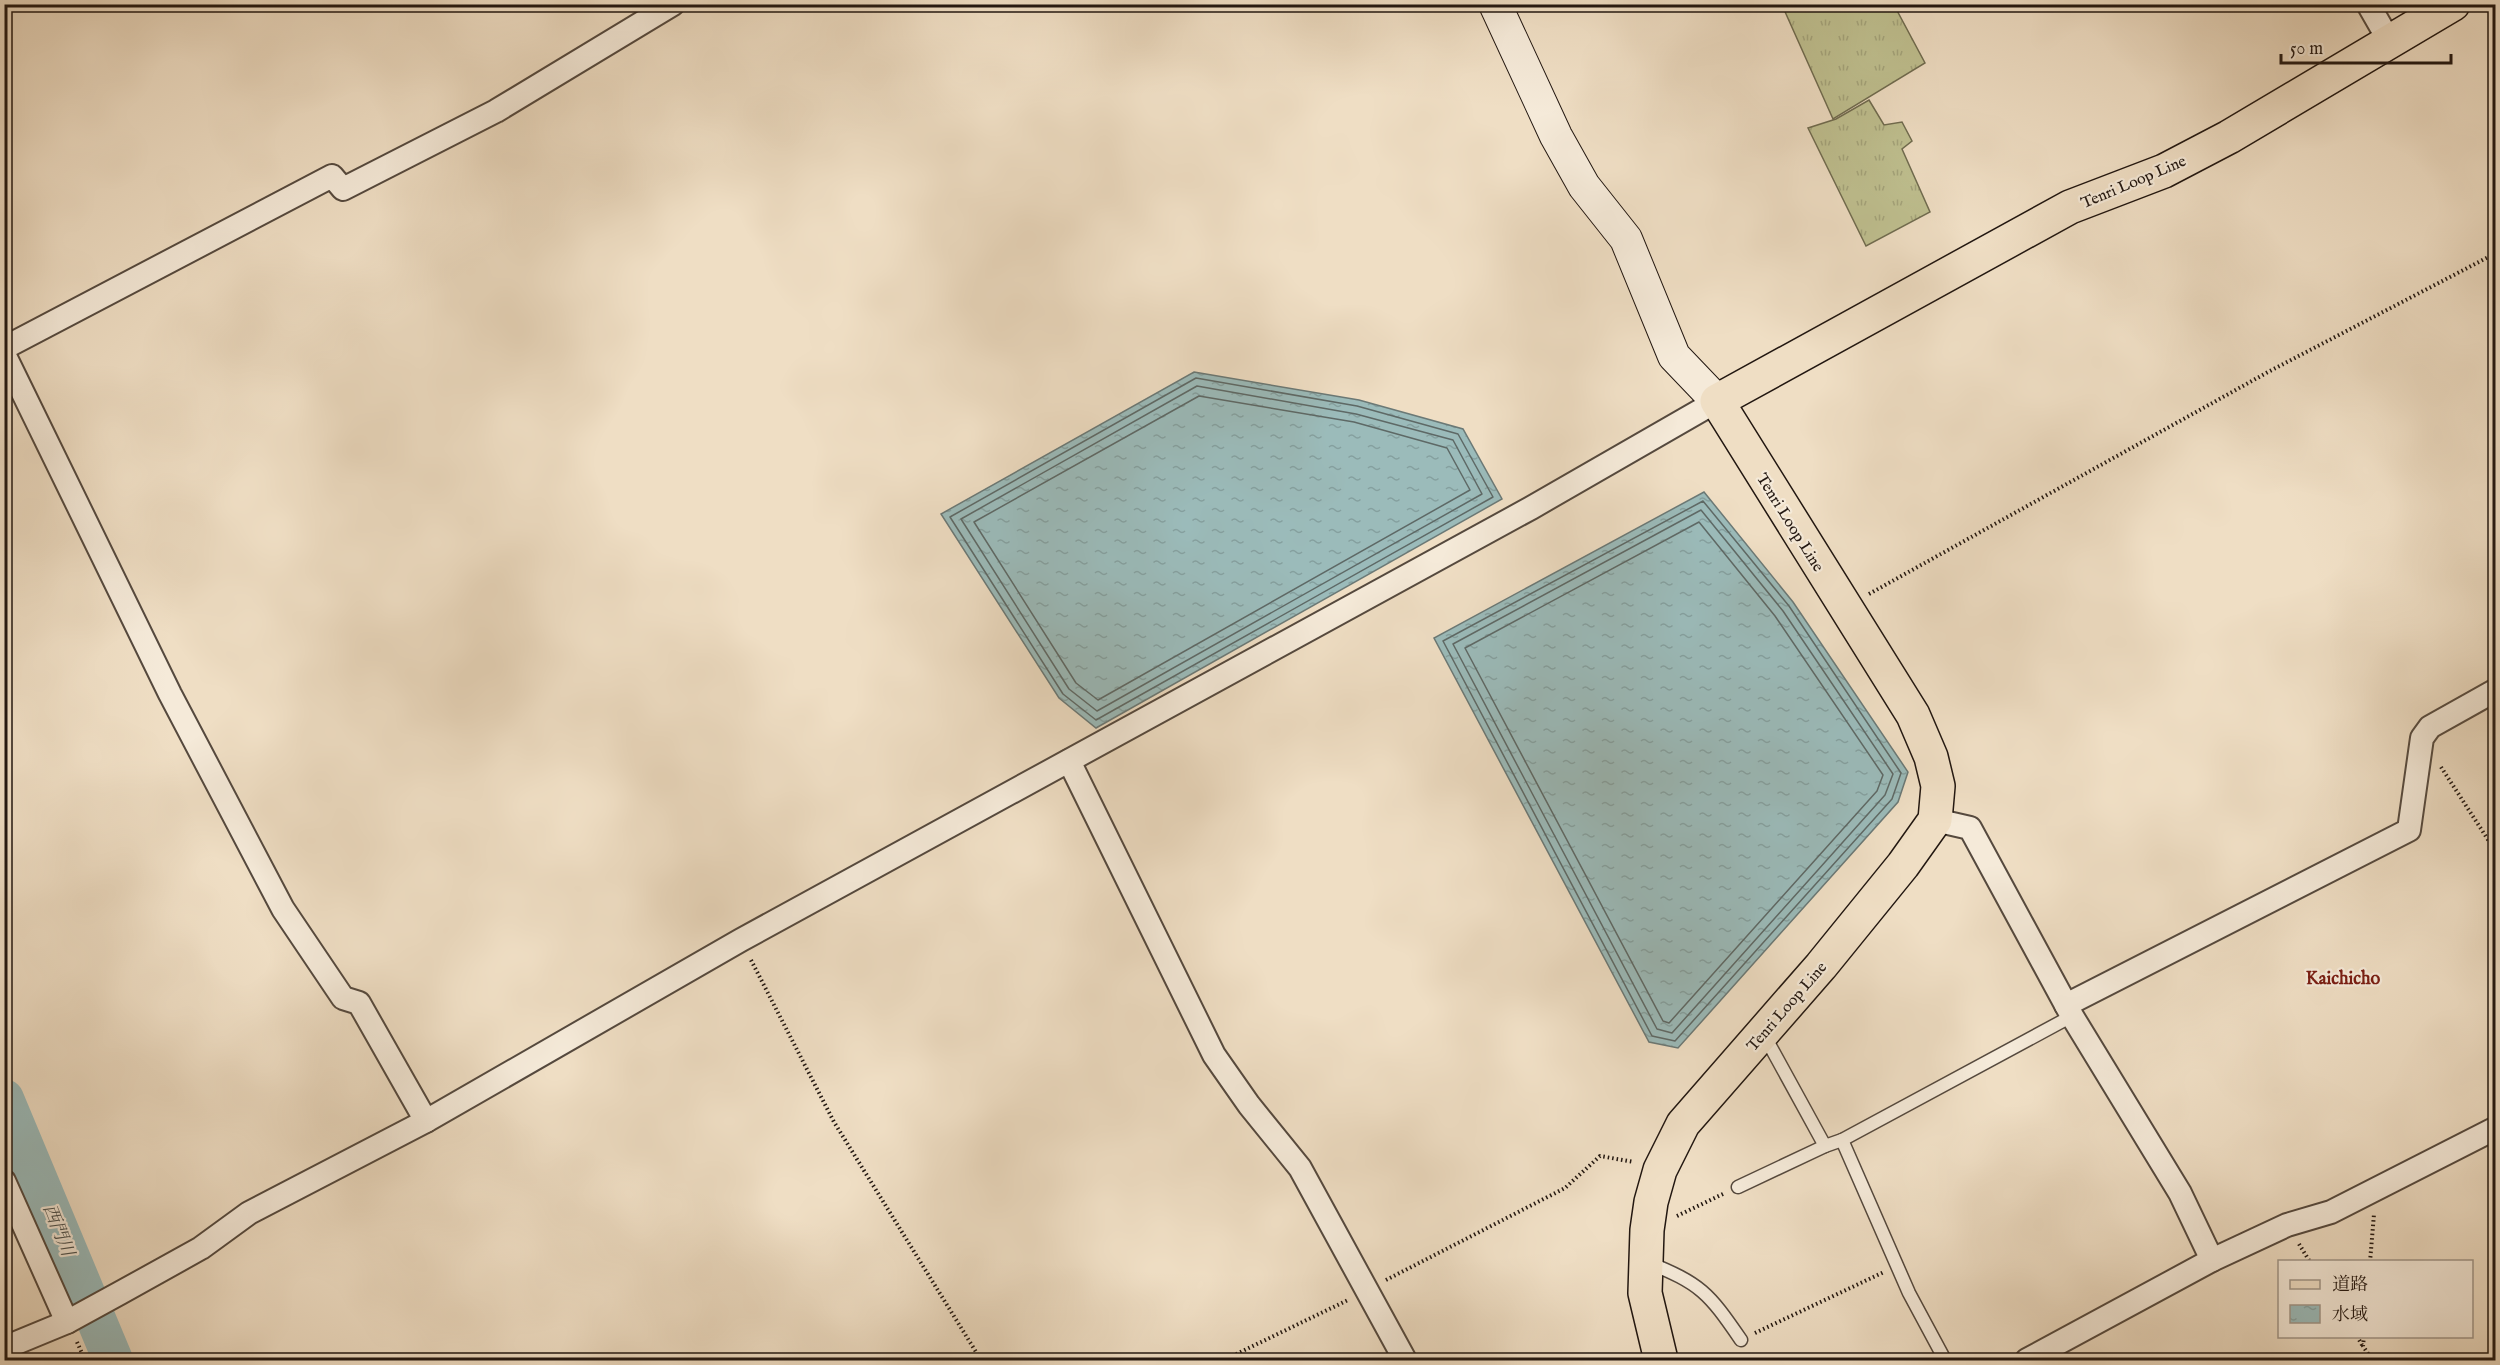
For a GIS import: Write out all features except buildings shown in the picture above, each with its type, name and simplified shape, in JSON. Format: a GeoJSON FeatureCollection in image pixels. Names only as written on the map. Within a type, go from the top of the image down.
{"type":"FeatureCollection","features":[{"type":"Feature","properties":{"kind":"main road"},"geometry":{"type":"LineString","coordinates":[[1496,4],[1556,136],[1584,186],[1626,239],[1674,356],[1717,401]]}},
{"type":"Feature","properties":{"kind":"main road","name":"Tenri Loop Line"},"geometry":{"type":"LineString","coordinates":[[1661,1360],[1645,1293],[1646,1246],[1651,1202],[1660,1170],[1683,1124],[1763,1033],[1903,865],[1935,820],[1938,786],[1931,757],[1913,715],[1717,401],[2070,207],[2164,171],[2220,142],[2391,44],[2453,4]]}},
{"type":"Feature","properties":{"kind":"street"},"geometry":{"type":"LineString","coordinates":[[4,348],[332,176],[343,189],[496,111],[673,4]]}},
{"type":"Feature","properties":{"kind":"street"},"geometry":{"type":"LineString","coordinates":[[2368,4],[2391,44]]}},
{"type":"Feature","properties":{"kind":"street"},"geometry":{"type":"LineString","coordinates":[[4,354],[170,694],[283,909],[343,998],[359,1003],[426,1121]]}},
{"type":"Feature","properties":{"kind":"street"},"geometry":{"type":"LineString","coordinates":[[4,1348],[72,1319],[120,1293],[201,1248],[249,1213],[426,1121],[741,940],[1531,508],[1717,401]]}},
{"type":"Feature","properties":{"kind":"street"},"geometry":{"type":"LineString","coordinates":[[2069,1010],[2409,830],[2422,738],[2430,727],[2496,690]]}},
{"type":"Feature","properties":{"kind":"street"},"geometry":{"type":"LineString","coordinates":[[1069,761],[1214,1055],[1249,1106],[1300,1168],[1405,1360]]}},
{"type":"Feature","properties":{"kind":"street"},"geometry":{"type":"LineString","coordinates":[[1935,820],[1970,828],[2069,1010],[2180,1193],[2212,1260]]}},
{"type":"Feature","properties":{"kind":"street"},"geometry":{"type":"LineString","coordinates":[[2027,1360],[2212,1260],[2287,1225],[2331,1212],[2496,1128]]}},
{"type":"Feature","properties":{"kind":"street"},"geometry":{"type":"LineString","coordinates":[[4,1181],[72,1319]]}},
{"type":"Feature","properties":{"kind":"lane"},"geometry":{"type":"LineString","coordinates":[[1738,1187],[1842,1140],[2069,1010]]}},
{"type":"Feature","properties":{"kind":"lane"},"geometry":{"type":"LineString","coordinates":[[1763,1033],[1825,1146]]}},
{"type":"Feature","properties":{"kind":"lane"},"geometry":{"type":"LineString","coordinates":[[1842,1140],[1909,1293],[1945,1360]]}},
{"type":"Feature","properties":{"kind":"lane"},"geometry":{"type":"LineString","coordinates":[[1646,1246],[1713,1300],[1741,1340]]}},
{"type":"Feature","properties":{"kind":"path"},"geometry":{"type":"LineString","coordinates":[[1844,607],[2268,372],[2496,253]]}},
{"type":"Feature","properties":{"kind":"path"},"geometry":{"type":"LineString","coordinates":[[2422,738],[2496,852]]}},
{"type":"Feature","properties":{"kind":"path"},"geometry":{"type":"LineString","coordinates":[[741,940],[834,1122],[981,1360]]}},
{"type":"Feature","properties":{"kind":"path"},"geometry":{"type":"LineString","coordinates":[[1224,1360],[1565,1188],[1600,1155],[1620,1157],[1660,1170]]}},
{"type":"Feature","properties":{"kind":"path"},"geometry":{"type":"LineString","coordinates":[[1646,1246],[1738,1187]]}},
{"type":"Feature","properties":{"kind":"path"},"geometry":{"type":"LineString","coordinates":[[2370,1260],[2376,1190]]}},
{"type":"Feature","properties":{"kind":"path"},"geometry":{"type":"LineString","coordinates":[[1741,1340],[1898,1265]]}},
{"type":"Feature","properties":{"kind":"path"},"geometry":{"type":"LineString","coordinates":[[2358,1338],[2372,1360]]}},
{"type":"Feature","properties":{"kind":"path"},"geometry":{"type":"LineString","coordinates":[[2363,1346],[2364,1338]]}},
{"type":"Feature","properties":{"kind":"green space"},"geometry":{"type":"Polygon","coordinates":[[[1782,5],[1894,5],[1925,63],[1833,119],[1782,5]]]}},
{"type":"Feature","properties":{"kind":"green space"},"geometry":{"type":"Polygon","coordinates":[[[1869,100],[1884,125],[1902,122],[1912,141],[1902,149],[1930,212],[1866,246],[1808,128],[1836,119],[1869,100]]]}},
{"type":"Feature","properties":{"kind":"water"},"geometry":{"type":"Polygon","coordinates":[[[1194,372],[1359,400],[1463,429],[1502,499],[1096,728],[1059,698],[941,514],[1194,372]]]}},
{"type":"Feature","properties":{"kind":"water"},"geometry":{"type":"Polygon","coordinates":[[[1704,492],[1793,602],[1908,772],[1898,802],[1678,1048],[1649,1042],[1434,638],[1704,492]]]}},
{"type":"Feature","properties":{"kind":"waterway","name":"西門川"},"geometry":{"type":"LineString","coordinates":[[4,1099],[113,1360]]}},
{"type":"Feature","properties":{"kind":"district","name":"Kaichicho"},"geometry":{"type":"Point","coordinates":[2343,978]}}]}
